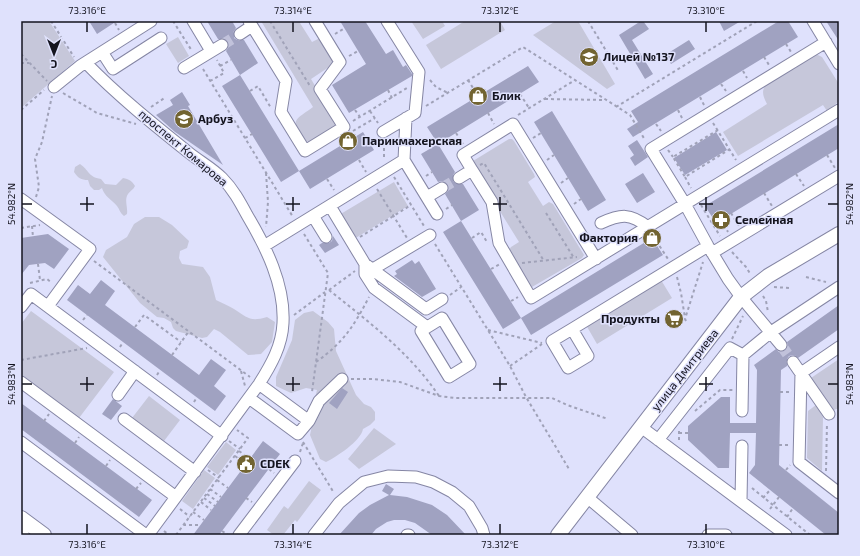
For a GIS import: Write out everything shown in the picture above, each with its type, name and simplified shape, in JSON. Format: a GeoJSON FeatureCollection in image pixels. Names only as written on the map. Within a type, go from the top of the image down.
{"type":"FeatureCollection","features":[{"type":"Feature","properties":{"kind":"main road","name":"улица Дмитриева"},"geometry":{"type":"LineString","coordinates":[[558,535],[741,297],[768,276],[839,234]]}},
{"type":"Feature","properties":{"kind":"main road"},"geometry":{"type":"LineString","coordinates":[[21,518],[44,535]]}},
{"type":"Feature","properties":{"kind":"street"},"geometry":{"type":"LineString","coordinates":[[54,87],[82,63],[151,21]]}},
{"type":"Feature","properties":{"kind":"street"},"geometry":{"type":"LineString","coordinates":[[193,21],[211,51]]}},
{"type":"Feature","properties":{"kind":"street"},"geometry":{"type":"LineString","coordinates":[[240,34],[251,24],[286,81],[281,112],[305,151],[344,127],[320,89],[340,62],[315,21]]}},
{"type":"Feature","properties":{"kind":"street"},"geometry":{"type":"LineString","coordinates":[[387,21],[422,79],[410,115],[404,160],[437,214]]}},
{"type":"Feature","properties":{"kind":"street"},"geometry":{"type":"LineString","coordinates":[[813,21],[839,64]]}},
{"type":"Feature","properties":{"kind":"street"},"geometry":{"type":"LineString","coordinates":[[102,52],[113,69],[161,38]]}},
{"type":"Feature","properties":{"kind":"street"},"geometry":{"type":"LineString","coordinates":[[781,346],[741,297],[710,250],[685,204],[651,149],[707,110],[826,42]]}},
{"type":"Feature","properties":{"kind":"street"},"geometry":{"type":"LineString","coordinates":[[184,68],[222,45]]}},
{"type":"Feature","properties":{"kind":"street","name":"проспект Комарова"},"geometry":{"type":"LineString","coordinates":[[82,63],[220,176],[227,184],[240,202],[264,246],[282,299],[283,323],[279,345],[273,362],[260,384],[147,535]]}},
{"type":"Feature","properties":{"kind":"street"},"geometry":{"type":"LineString","coordinates":[[596,259],[514,124],[463,155],[492,202],[499,243],[506,264],[531,298],[596,259],[685,204],[742,170],[839,110]]}},
{"type":"Feature","properties":{"kind":"street"},"geometry":{"type":"LineString","coordinates":[[383,132],[410,115]]}},
{"type":"Feature","properties":{"kind":"street"},"geometry":{"type":"LineString","coordinates":[[264,246],[404,160]]}},
{"type":"Feature","properties":{"kind":"street"},"geometry":{"type":"LineString","coordinates":[[459,178],[472,170]]}},
{"type":"Feature","properties":{"kind":"street"},"geometry":{"type":"LineString","coordinates":[[572,329],[588,356],[568,368],[548,342],[572,329],[673,267],[710,250],[726,245],[837,172]]}},
{"type":"Feature","properties":{"kind":"street"},"geometry":{"type":"LineString","coordinates":[[427,197],[442,188]]}},
{"type":"Feature","properties":{"kind":"street"},"geometry":{"type":"LineString","coordinates":[[21,198],[90,249],[48,306]]}},
{"type":"Feature","properties":{"kind":"street"},"geometry":{"type":"LineString","coordinates":[[330,206],[369,266],[426,309],[442,299]]}},
{"type":"Feature","properties":{"kind":"street"},"geometry":{"type":"LineString","coordinates":[[313,216],[326,238]]}},
{"type":"Feature","properties":{"kind":"street"},"geometry":{"type":"LineString","coordinates":[[601,223],[616,216],[630,217],[640,220],[648,227]]}},
{"type":"Feature","properties":{"kind":"street"},"geometry":{"type":"LineString","coordinates":[[427,327],[374,288],[364,274],[369,266],[412,246],[430,235]]}},
{"type":"Feature","properties":{"kind":"street"},"geometry":{"type":"LineString","coordinates":[[742,411],[743,355],[771,332],[836,286]]}},
{"type":"Feature","properties":{"kind":"street"},"geometry":{"type":"LineString","coordinates":[[21,308],[31,294],[222,436]]}},
{"type":"Feature","properties":{"kind":"street"},"geometry":{"type":"LineString","coordinates":[[442,318],[470,364],[449,376],[421,331],[427,327],[442,318]]}},
{"type":"Feature","properties":{"kind":"street"},"geometry":{"type":"LineString","coordinates":[[801,373],[839,347]]}},
{"type":"Feature","properties":{"kind":"street"},"geometry":{"type":"LineString","coordinates":[[658,440],[730,348],[743,355]]}},
{"type":"Feature","properties":{"kind":"street"},"geometry":{"type":"LineString","coordinates":[[793,362],[829,414]]}},
{"type":"Feature","properties":{"kind":"street"},"geometry":{"type":"LineString","coordinates":[[118,395],[135,371]]}},
{"type":"Feature","properties":{"kind":"street"},"geometry":{"type":"LineString","coordinates":[[801,373],[799,462],[839,493]]}},
{"type":"Feature","properties":{"kind":"street"},"geometry":{"type":"LineString","coordinates":[[249,398],[298,434],[309,421],[319,402],[342,379]]}},
{"type":"Feature","properties":{"kind":"street"},"geometry":{"type":"LineString","coordinates":[[21,382],[176,498]]}},
{"type":"Feature","properties":{"kind":"street"},"geometry":{"type":"LineString","coordinates":[[260,384],[309,421]]}},
{"type":"Feature","properties":{"kind":"street"},"geometry":{"type":"LineString","coordinates":[[124,419],[195,472]]}},
{"type":"Feature","properties":{"kind":"street"},"geometry":{"type":"LineString","coordinates":[[641,427],[786,535]]}},
{"type":"Feature","properties":{"kind":"street"},"geometry":{"type":"LineString","coordinates":[[21,442],[147,535]]}},
{"type":"Feature","properties":{"kind":"street"},"geometry":{"type":"LineString","coordinates":[[741,501],[742,446]]}},
{"type":"Feature","properties":{"kind":"street"},"geometry":{"type":"LineString","coordinates":[[239,535],[295,461]]}},
{"type":"Feature","properties":{"kind":"street"},"geometry":{"type":"LineString","coordinates":[[314,535],[339,502],[364,482],[388,476],[416,477],[433,482],[452,492],[470,506],[482,528],[484,535]]}},
{"type":"Feature","properties":{"kind":"street"},"geometry":{"type":"LineString","coordinates":[[587,498],[632,535]]}},
{"type":"Feature","properties":{"kind":"street"},"geometry":{"type":"LineString","coordinates":[[708,535],[726,535]]}},
{"type":"Feature","properties":{"kind":"path"},"geometry":{"type":"LineString","coordinates":[[51,21],[82,63]]}},
{"type":"Feature","properties":{"kind":"path"},"geometry":{"type":"LineString","coordinates":[[270,21],[314,92]]}},
{"type":"Feature","properties":{"kind":"path"},"geometry":{"type":"LineString","coordinates":[[588,21],[619,72]]}},
{"type":"Feature","properties":{"kind":"path"},"geometry":{"type":"LineString","coordinates":[[616,107],[757,21]]}},
{"type":"Feature","properties":{"kind":"path"},"geometry":{"type":"LineString","coordinates":[[332,36],[345,28]]}},
{"type":"Feature","properties":{"kind":"path"},"geometry":{"type":"LineString","coordinates":[[786,44],[792,54]]}},
{"type":"Feature","properties":{"kind":"path"},"geometry":{"type":"LineString","coordinates":[[410,115],[523,46],[630,115],[651,149]]}},
{"type":"Feature","properties":{"kind":"path"},"geometry":{"type":"LineString","coordinates":[[211,51],[224,73],[210,81],[328,273],[312,398]]}},
{"type":"Feature","properties":{"kind":"path"},"geometry":{"type":"LineString","coordinates":[[21,54],[54,87],[97,113],[138,124]]}},
{"type":"Feature","properties":{"kind":"path"},"geometry":{"type":"LineString","coordinates":[[764,58],[770,67]]}},
{"type":"Feature","properties":{"kind":"path"},"geometry":{"type":"LineString","coordinates":[[220,66],[231,60]]}},
{"type":"Feature","properties":{"kind":"path"},"geometry":{"type":"LineString","coordinates":[[21,63],[29,63]]}},
{"type":"Feature","properties":{"kind":"path"},"geometry":{"type":"LineString","coordinates":[[743,71],[749,80]]}},
{"type":"Feature","properties":{"kind":"path"},"geometry":{"type":"LineString","coordinates":[[344,127],[422,79],[448,93]]}},
{"type":"Feature","properties":{"kind":"path"},"geometry":{"type":"LineString","coordinates":[[468,80],[478,96]]}},
{"type":"Feature","properties":{"kind":"path"},"geometry":{"type":"LineString","coordinates":[[575,80],[543,100],[605,100]]}},
{"type":"Feature","properties":{"kind":"path"},"geometry":{"type":"LineString","coordinates":[[721,84],[727,93]]}},
{"type":"Feature","properties":{"kind":"path"},"geometry":{"type":"LineString","coordinates":[[250,91],[258,86]]}},
{"type":"Feature","properties":{"kind":"path"},"geometry":{"type":"LineString","coordinates":[[36,197],[38,187],[35,158],[42,142],[54,87]]}},
{"type":"Feature","properties":{"kind":"path"},"geometry":{"type":"LineString","coordinates":[[388,90],[392,98]]}},
{"type":"Feature","properties":{"kind":"path"},"geometry":{"type":"LineString","coordinates":[[520,94],[529,108]]}},
{"type":"Feature","properties":{"kind":"path"},"geometry":{"type":"LineString","coordinates":[[700,97],[742,170]]}},
{"type":"Feature","properties":{"kind":"path"},"geometry":{"type":"LineString","coordinates":[[355,110],[360,117]]}},
{"type":"Feature","properties":{"kind":"path"},"geometry":{"type":"LineString","coordinates":[[678,110],[684,120]]}},
{"type":"Feature","properties":{"kind":"path"},"geometry":{"type":"LineString","coordinates":[[370,111],[383,132],[387,171],[412,205],[510,366],[526,397],[569,469]]}},
{"type":"Feature","properties":{"kind":"path"},"geometry":{"type":"LineString","coordinates":[[488,114],[496,128]]}},
{"type":"Feature","properties":{"kind":"path"},"geometry":{"type":"LineString","coordinates":[[656,124],[662,133]]}},
{"type":"Feature","properties":{"kind":"path"},"geometry":{"type":"LineString","coordinates":[[718,130],[673,157],[685,177],[730,149]]}},
{"type":"Feature","properties":{"kind":"path"},"geometry":{"type":"LineString","coordinates":[[456,133],[465,147]]}},
{"type":"Feature","properties":{"kind":"path"},"geometry":{"type":"LineString","coordinates":[[245,138],[252,134]]}},
{"type":"Feature","properties":{"kind":"path"},"geometry":{"type":"LineString","coordinates":[[827,155],[837,172]]}},
{"type":"Feature","properties":{"kind":"path"},"geometry":{"type":"LineString","coordinates":[[484,163],[544,261]]}},
{"type":"Feature","properties":{"kind":"path"},"geometry":{"type":"LineString","coordinates":[[264,246],[268,202],[266,171]]}},
{"type":"Feature","properties":{"kind":"path"},"geometry":{"type":"LineString","coordinates":[[796,174],[804,187]]}},
{"type":"Feature","properties":{"kind":"path"},"geometry":{"type":"LineString","coordinates":[[372,180],[412,246]]}},
{"type":"Feature","properties":{"kind":"path"},"geometry":{"type":"LineString","coordinates":[[764,193],[772,207]]}},
{"type":"Feature","properties":{"kind":"path"},"geometry":{"type":"LineString","coordinates":[[699,201],[726,245],[746,266]]}},
{"type":"Feature","properties":{"kind":"path"},"geometry":{"type":"LineString","coordinates":[[352,242],[412,205]]}},
{"type":"Feature","properties":{"kind":"path"},"geometry":{"type":"LineString","coordinates":[[546,213],[580,268]]}},
{"type":"Feature","properties":{"kind":"path"},"geometry":{"type":"LineString","coordinates":[[731,213],[740,226]]}},
{"type":"Feature","properties":{"kind":"path"},"geometry":{"type":"LineString","coordinates":[[721,220],[729,233]]}},
{"type":"Feature","properties":{"kind":"path"},"geometry":{"type":"LineString","coordinates":[[21,228],[47,224]]}},
{"type":"Feature","properties":{"kind":"path"},"geometry":{"type":"LineString","coordinates":[[32,226],[34,237]]}},
{"type":"Feature","properties":{"kind":"path"},"geometry":{"type":"LineString","coordinates":[[648,227],[673,267],[681,293],[685,320],[710,250]]}},
{"type":"Feature","properties":{"kind":"path"},"geometry":{"type":"LineString","coordinates":[[472,238],[481,232]]}},
{"type":"Feature","properties":{"kind":"path"},"geometry":{"type":"LineString","coordinates":[[86,255],[260,384]]}},
{"type":"Feature","properties":{"kind":"path"},"geometry":{"type":"LineString","coordinates":[[491,269],[506,264],[574,257],[596,259]]}},
{"type":"Feature","properties":{"kind":"path"},"geometry":{"type":"LineString","coordinates":[[38,264],[40,280]]}},
{"type":"Feature","properties":{"kind":"path"},"geometry":{"type":"LineString","coordinates":[[283,323],[329,290],[369,266]]}},
{"type":"Feature","properties":{"kind":"path"},"geometry":{"type":"LineString","coordinates":[[806,278],[836,286]]}},
{"type":"Feature","properties":{"kind":"path"},"geometry":{"type":"LineString","coordinates":[[31,282],[47,279],[54,284]]}},
{"type":"Feature","properties":{"kind":"path"},"geometry":{"type":"LineString","coordinates":[[771,287],[789,288]]}},
{"type":"Feature","properties":{"kind":"path"},"geometry":{"type":"LineString","coordinates":[[316,362],[330,353],[341,342],[354,325],[374,288]]}},
{"type":"Feature","properties":{"kind":"path"},"geometry":{"type":"LineString","coordinates":[[329,290],[385,335],[406,355],[439,396]]}},
{"type":"Feature","properties":{"kind":"path"},"geometry":{"type":"LineString","coordinates":[[511,301],[520,296]]}},
{"type":"Feature","properties":{"kind":"path"},"geometry":{"type":"LineString","coordinates":[[730,348],[730,344],[744,313],[751,309]]}},
{"type":"Feature","properties":{"kind":"path"},"geometry":{"type":"LineString","coordinates":[[83,320],[87,315]]}},
{"type":"Feature","properties":{"kind":"path"},"geometry":{"type":"LineString","coordinates":[[135,327],[144,315],[181,342]]}},
{"type":"Feature","properties":{"kind":"path"},"geometry":{"type":"LineString","coordinates":[[488,330],[548,342]]}},
{"type":"Feature","properties":{"kind":"path"},"geometry":{"type":"LineString","coordinates":[[172,355],[189,332]]}},
{"type":"Feature","properties":{"kind":"path"},"geometry":{"type":"LineString","coordinates":[[120,347],[124,342]]}},
{"type":"Feature","properties":{"kind":"path"},"geometry":{"type":"LineString","coordinates":[[510,366],[548,342]]}},
{"type":"Feature","properties":{"kind":"path"},"geometry":{"type":"LineString","coordinates":[[21,360],[101,346]]}},
{"type":"Feature","properties":{"kind":"path"},"geometry":{"type":"LineString","coordinates":[[157,374],[160,370]]}},
{"type":"Feature","properties":{"kind":"path"},"geometry":{"type":"LineString","coordinates":[[342,379],[373,379],[400,382],[439,396],[468,399],[526,397],[552,398],[567,405],[608,419]]}},
{"type":"Feature","properties":{"kind":"path"},"geometry":{"type":"LineString","coordinates":[[691,414],[720,390]]}},
{"type":"Feature","properties":{"kind":"path"},"geometry":{"type":"LineString","coordinates":[[780,392],[791,392]]}},
{"type":"Feature","properties":{"kind":"path"},"geometry":{"type":"LineString","coordinates":[[194,402],[197,397]]}},
{"type":"Feature","properties":{"kind":"path"},"geometry":{"type":"LineString","coordinates":[[826,483],[829,414]]}},
{"type":"Feature","properties":{"kind":"path"},"geometry":{"type":"LineString","coordinates":[[176,535],[248,438],[230,425]]}},
{"type":"Feature","properties":{"kind":"path"},"geometry":{"type":"LineString","coordinates":[[679,433],[688,433]]}},
{"type":"Feature","properties":{"kind":"path"},"geometry":{"type":"LineString","coordinates":[[303,442],[333,492]]}},
{"type":"Feature","properties":{"kind":"path"},"geometry":{"type":"LineString","coordinates":[[779,445],[790,445]]}},
{"type":"Feature","properties":{"kind":"path"},"geometry":{"type":"LineString","coordinates":[[239,451],[250,459]]}},
{"type":"Feature","properties":{"kind":"path"},"geometry":{"type":"LineString","coordinates":[[235,456],[246,464]]}},
{"type":"Feature","properties":{"kind":"path"},"geometry":{"type":"LineString","coordinates":[[786,470],[790,465]]}},
{"type":"Feature","properties":{"kind":"path"},"geometry":{"type":"LineString","coordinates":[[217,480],[228,488]]}},
{"type":"Feature","properties":{"kind":"path"},"geometry":{"type":"LineString","coordinates":[[749,486],[810,535]]}},
{"type":"Feature","properties":{"kind":"path"},"geometry":{"type":"LineString","coordinates":[[210,489],[221,497]]}},
{"type":"Feature","properties":{"kind":"path"},"geometry":{"type":"LineString","coordinates":[[764,498],[770,490]]}},
{"type":"Feature","properties":{"kind":"path"},"geometry":{"type":"LineString","coordinates":[[207,494],[218,502]]}},
{"type":"Feature","properties":{"kind":"path"},"geometry":{"type":"LineString","coordinates":[[763,518],[779,497]]}},
{"type":"Feature","properties":{"kind":"path"},"geometry":{"type":"LineString","coordinates":[[204,498],[215,506]]}},
{"type":"Feature","properties":{"kind":"path"},"geometry":{"type":"LineString","coordinates":[[201,502],[211,510]]}},
{"type":"Feature","properties":{"kind":"path"},"geometry":{"type":"LineString","coordinates":[[787,516],[793,508]]}},
{"type":"Feature","properties":{"kind":"path"},"geometry":{"type":"LineString","coordinates":[[193,512],[204,520]]}},
{"type":"Feature","properties":{"kind":"path"},"geometry":{"type":"LineString","coordinates":[[183,526],[200,525]]}},
{"type":"Feature","properties":{"kind":"path"},"geometry":{"type":"LineString","coordinates":[[222,531],[228,535]]}},
{"type":"Feature","properties":{"kind":"shaded area"},"geometry":{"type":"Polygon","coordinates":[[[21,21],[49,21],[75,61],[21,108],[21,21]]]}},
{"type":"Feature","properties":{"kind":"shaded area"},"geometry":{"type":"Polygon","coordinates":[[[261,21],[302,21],[300,23],[312,42],[320,38],[332,55],[333,61],[329,67],[311,79],[336,121],[336,128],[309,142],[304,141],[297,128],[296,121],[313,107],[261,21]]]}},
{"type":"Feature","properties":{"kind":"shaded area"},"geometry":{"type":"Polygon","coordinates":[[[411,21],[442,21],[445,26],[423,39],[411,21]]]}},
{"type":"Feature","properties":{"kind":"shaded area"},"geometry":{"type":"Polygon","coordinates":[[[465,21],[500,21],[505,30],[441,69],[426,45],[465,21]]]}},
{"type":"Feature","properties":{"kind":"shaded area"},"geometry":{"type":"Polygon","coordinates":[[[556,21],[578,21],[615,84],[607,89],[533,35],[556,21]]]}},
{"type":"Feature","properties":{"kind":"shaded area"},"geometry":{"type":"Polygon","coordinates":[[[178,37],[189,56],[178,63],[166,44],[178,37]]]}},
{"type":"Feature","properties":{"kind":"shaded area"},"geometry":{"type":"Polygon","coordinates":[[[816,54],[822,57],[839,84],[839,100],[837,103],[827,111],[823,105],[738,156],[723,132],[767,104],[763,94],[763,89],[766,84],[809,55],[816,54]]]}},
{"type":"Feature","properties":{"kind":"shaded area"},"geometry":{"type":"Polygon","coordinates":[[[509,139],[514,141],[534,174],[535,177],[528,182],[543,206],[549,202],[553,204],[584,255],[582,258],[532,287],[509,250],[519,242],[472,166],[473,161],[509,139]]]}},
{"type":"Feature","properties":{"kind":"shaded area"},"geometry":{"type":"Polygon","coordinates":[[[80,164],[91,175],[101,179],[105,184],[116,185],[123,178],[133,183],[135,186],[128,194],[126,199],[127,214],[124,216],[121,213],[117,206],[104,193],[102,188],[99,190],[94,190],[90,186],[88,180],[77,176],[74,172],[75,167],[80,164]]]}},
{"type":"Feature","properties":{"kind":"shaded area"},"geometry":{"type":"Polygon","coordinates":[[[394,182],[408,206],[354,239],[339,215],[394,182]]]}},
{"type":"Feature","properties":{"kind":"shaded area"},"geometry":{"type":"Polygon","coordinates":[[[145,217],[159,217],[172,225],[189,241],[187,248],[180,251],[179,258],[182,264],[203,267],[210,277],[216,300],[249,318],[257,319],[267,317],[275,322],[272,342],[261,354],[248,355],[220,332],[214,329],[207,337],[202,338],[176,331],[171,322],[164,318],[157,317],[140,303],[103,257],[106,250],[127,237],[134,224],[145,217]]]}},
{"type":"Feature","properties":{"kind":"shaded area"},"geometry":{"type":"Polygon","coordinates":[[[661,280],[672,298],[597,344],[586,325],[661,280]]]}},
{"type":"Feature","properties":{"kind":"shaded area"},"geometry":{"type":"Polygon","coordinates":[[[31,311],[114,372],[79,418],[21,374],[21,324],[31,311]]]}},
{"type":"Feature","properties":{"kind":"shaded area"},"geometry":{"type":"Polygon","coordinates":[[[313,311],[328,322],[334,329],[336,351],[356,395],[364,404],[371,407],[375,412],[375,420],[363,429],[358,439],[342,453],[326,462],[320,459],[310,435],[314,416],[313,406],[317,390],[306,388],[291,393],[276,386],[276,377],[292,340],[295,320],[304,313],[313,311]]]}},
{"type":"Feature","properties":{"kind":"shaded area"},"geometry":{"type":"Polygon","coordinates":[[[839,359],[839,408],[834,410],[811,378],[839,359]]]}},
{"type":"Feature","properties":{"kind":"shaded area"},"geometry":{"type":"Polygon","coordinates":[[[149,396],[180,420],[164,441],[132,418],[149,396]]]}},
{"type":"Feature","properties":{"kind":"shaded area"},"geometry":{"type":"Polygon","coordinates":[[[816,405],[823,417],[822,471],[807,458],[808,411],[816,405]]]}},
{"type":"Feature","properties":{"kind":"shaded area"},"geometry":{"type":"Polygon","coordinates":[[[374,428],[396,444],[359,469],[348,459],[374,428]]]}},
{"type":"Feature","properties":{"kind":"shaded area"},"geometry":{"type":"Polygon","coordinates":[[[226,442],[236,450],[218,475],[207,467],[226,442]]]}},
{"type":"Feature","properties":{"kind":"shaded area"},"geometry":{"type":"Polygon","coordinates":[[[204,470],[215,478],[193,509],[182,501],[204,470]]]}},
{"type":"Feature","properties":{"kind":"shaded area"},"geometry":{"type":"Polygon","coordinates":[[[309,481],[321,490],[297,522],[295,520],[283,535],[274,535],[267,530],[284,506],[288,509],[309,481]]]}},
{"type":"Feature","properties":{"kind":"building"},"geometry":{"type":"Polygon","coordinates":[[[89,21],[117,21],[97,34],[89,21]]]}},
{"type":"Feature","properties":{"kind":"building"},"geometry":{"type":"Polygon","coordinates":[[[207,21],[232,21],[236,28],[234,31],[234,38],[237,40],[244,40],[258,63],[240,75],[226,51],[228,48],[228,42],[225,39],[218,39],[207,21]]]}},
{"type":"Feature","properties":{"kind":"building"},"geometry":{"type":"Polygon","coordinates":[[[340,21],[365,21],[386,54],[393,50],[403,67],[406,65],[412,74],[412,76],[349,113],[332,85],[366,64],[340,21]]]}},
{"type":"Feature","properties":{"kind":"building"},"geometry":{"type":"Polygon","coordinates":[[[643,21],[649,29],[632,40],[653,74],[645,79],[619,35],[643,21]]]}},
{"type":"Feature","properties":{"kind":"building"},"geometry":{"type":"Polygon","coordinates":[[[719,21],[741,21],[724,31],[719,21]]]}},
{"type":"Feature","properties":{"kind":"building"},"geometry":{"type":"Polygon","coordinates":[[[779,21],[788,21],[798,37],[633,137],[627,129],[638,122],[631,111],[779,21]]]}},
{"type":"Feature","properties":{"kind":"building"},"geometry":{"type":"Polygon","coordinates":[[[826,21],[839,21],[839,41],[826,21]]]}},
{"type":"Feature","properties":{"kind":"building"},"geometry":{"type":"Polygon","coordinates":[[[689,40],[695,49],[671,64],[665,55],[689,40]]]}},
{"type":"Feature","properties":{"kind":"building"},"geometry":{"type":"Polygon","coordinates":[[[528,66],[539,82],[438,144],[427,127],[528,66]]]}},
{"type":"Feature","properties":{"kind":"building"},"geometry":{"type":"Polygon","coordinates":[[[240,75],[299,171],[281,182],[222,86],[240,75]]]}},
{"type":"Feature","properties":{"kind":"building"},"geometry":{"type":"Polygon","coordinates":[[[182,92],[190,105],[188,106],[223,165],[175,132],[156,115],[173,105],[170,100],[182,92]]]}},
{"type":"Feature","properties":{"kind":"building"},"geometry":{"type":"Polygon","coordinates":[[[552,111],[606,200],[588,211],[534,122],[552,111]]]}},
{"type":"Feature","properties":{"kind":"building"},"geometry":{"type":"Polygon","coordinates":[[[839,124],[839,148],[716,223],[705,206],[839,124]]]}},
{"type":"Feature","properties":{"kind":"building"},"geometry":{"type":"Polygon","coordinates":[[[363,132],[374,150],[310,189],[299,171],[363,132]]]}},
{"type":"Feature","properties":{"kind":"building"},"geometry":{"type":"Polygon","coordinates":[[[716,132],[727,150],[685,175],[674,158],[716,132]]]}},
{"type":"Feature","properties":{"kind":"building"},"geometry":{"type":"Polygon","coordinates":[[[637,140],[648,157],[635,166],[630,158],[634,155],[628,146],[637,140]]]}},
{"type":"Feature","properties":{"kind":"building"},"geometry":{"type":"Polygon","coordinates":[[[438,144],[455,172],[453,175],[453,181],[456,184],[463,184],[479,210],[461,221],[445,194],[448,191],[448,184],[442,181],[438,182],[421,154],[438,144]]]}},
{"type":"Feature","properties":{"kind":"building"},"geometry":{"type":"Polygon","coordinates":[[[643,173],[655,192],[637,203],[625,184],[643,173]]]}},
{"type":"Feature","properties":{"kind":"building"},"geometry":{"type":"Polygon","coordinates":[[[461,221],[521,318],[503,329],[443,232],[461,221]]]}},
{"type":"Feature","properties":{"kind":"building"},"geometry":{"type":"Polygon","coordinates":[[[48,234],[69,249],[54,269],[45,263],[29,265],[21,275],[21,238],[48,234]]]}},
{"type":"Feature","properties":{"kind":"building"},"geometry":{"type":"Polygon","coordinates":[[[333,236],[339,245],[325,253],[319,245],[322,243],[329,243],[332,241],[333,236]]]}},
{"type":"Feature","properties":{"kind":"building"},"geometry":{"type":"Polygon","coordinates":[[[652,238],[663,255],[531,335],[521,318],[652,238]]]}},
{"type":"Feature","properties":{"kind":"building"},"geometry":{"type":"Polygon","coordinates":[[[412,260],[415,264],[419,261],[436,289],[422,297],[394,276],[397,274],[395,271],[412,260]]]}},
{"type":"Feature","properties":{"kind":"building"},"geometry":{"type":"Polygon","coordinates":[[[101,280],[115,291],[105,305],[199,375],[211,359],[226,370],[214,386],[226,396],[215,411],[67,300],[78,285],[90,294],[101,280]]]}},
{"type":"Feature","properties":{"kind":"building"},"geometry":{"type":"Polygon","coordinates":[[[839,305],[839,329],[798,358],[793,355],[789,356],[787,359],[787,366],[781,370],[779,465],[839,513],[839,535],[826,535],[749,473],[755,465],[756,433],[730,433],[729,468],[718,468],[688,440],[688,426],[721,397],[730,397],[730,423],[756,423],[757,370],[754,365],[776,349],[779,352],[785,351],[788,347],[787,342],[839,305]]]}},
{"type":"Feature","properties":{"kind":"building"},"geometry":{"type":"Polygon","coordinates":[[[342,388],[348,392],[337,409],[329,403],[342,388]]]}},
{"type":"Feature","properties":{"kind":"building"},"geometry":{"type":"Polygon","coordinates":[[[113,399],[122,406],[111,420],[102,414],[113,399]]]}},
{"type":"Feature","properties":{"kind":"building"},"geometry":{"type":"Polygon","coordinates":[[[21,403],[152,500],[139,517],[21,429],[21,403]]]}},
{"type":"Feature","properties":{"kind":"building"},"geometry":{"type":"Polygon","coordinates":[[[263,441],[280,454],[219,535],[193,535],[263,441]]]}},
{"type":"Feature","properties":{"kind":"building"},"geometry":{"type":"Polygon","coordinates":[[[386,484],[394,489],[390,495],[407,497],[432,505],[447,515],[466,535],[432,535],[415,523],[405,520],[394,520],[387,522],[376,529],[371,535],[339,535],[359,513],[370,505],[389,495],[382,491],[386,484]]]}},
{"type":"Feature","properties":{"kind":"tunnel"},"geometry":{"type":"LineString","coordinates":[[222,45],[240,34]]}},
{"type":"Feature","properties":{"kind":"tunnel"},"geometry":{"type":"LineString","coordinates":[[442,188],[459,178]]}},
{"type":"Feature","properties":{"kind":"tunnel"},"geometry":{"type":"LineString","coordinates":[[781,345],[793,362]]}},
{"type":"Feature","properties":{"kind":"place","name":"Лицей №137"},"geometry":{"type":"Point","coordinates":[589,57]}},
{"type":"Feature","properties":{"kind":"place","name":"Блик"},"geometry":{"type":"Point","coordinates":[478,96]}},
{"type":"Feature","properties":{"kind":"place","name":"Арбуз"},"geometry":{"type":"Point","coordinates":[184,119]}},
{"type":"Feature","properties":{"kind":"place","name":"Парикмахерская"},"geometry":{"type":"Point","coordinates":[348,141]}},
{"type":"Feature","properties":{"kind":"place","name":"Семейная"},"geometry":{"type":"Point","coordinates":[721,220]}},
{"type":"Feature","properties":{"kind":"place","name":"Фактория"},"geometry":{"type":"Point","coordinates":[652,238]}},
{"type":"Feature","properties":{"kind":"place","name":"Продукты"},"geometry":{"type":"Point","coordinates":[674,319]}},
{"type":"Feature","properties":{"kind":"place","name":"CDEK"},"geometry":{"type":"Point","coordinates":[246,464]}}]}
